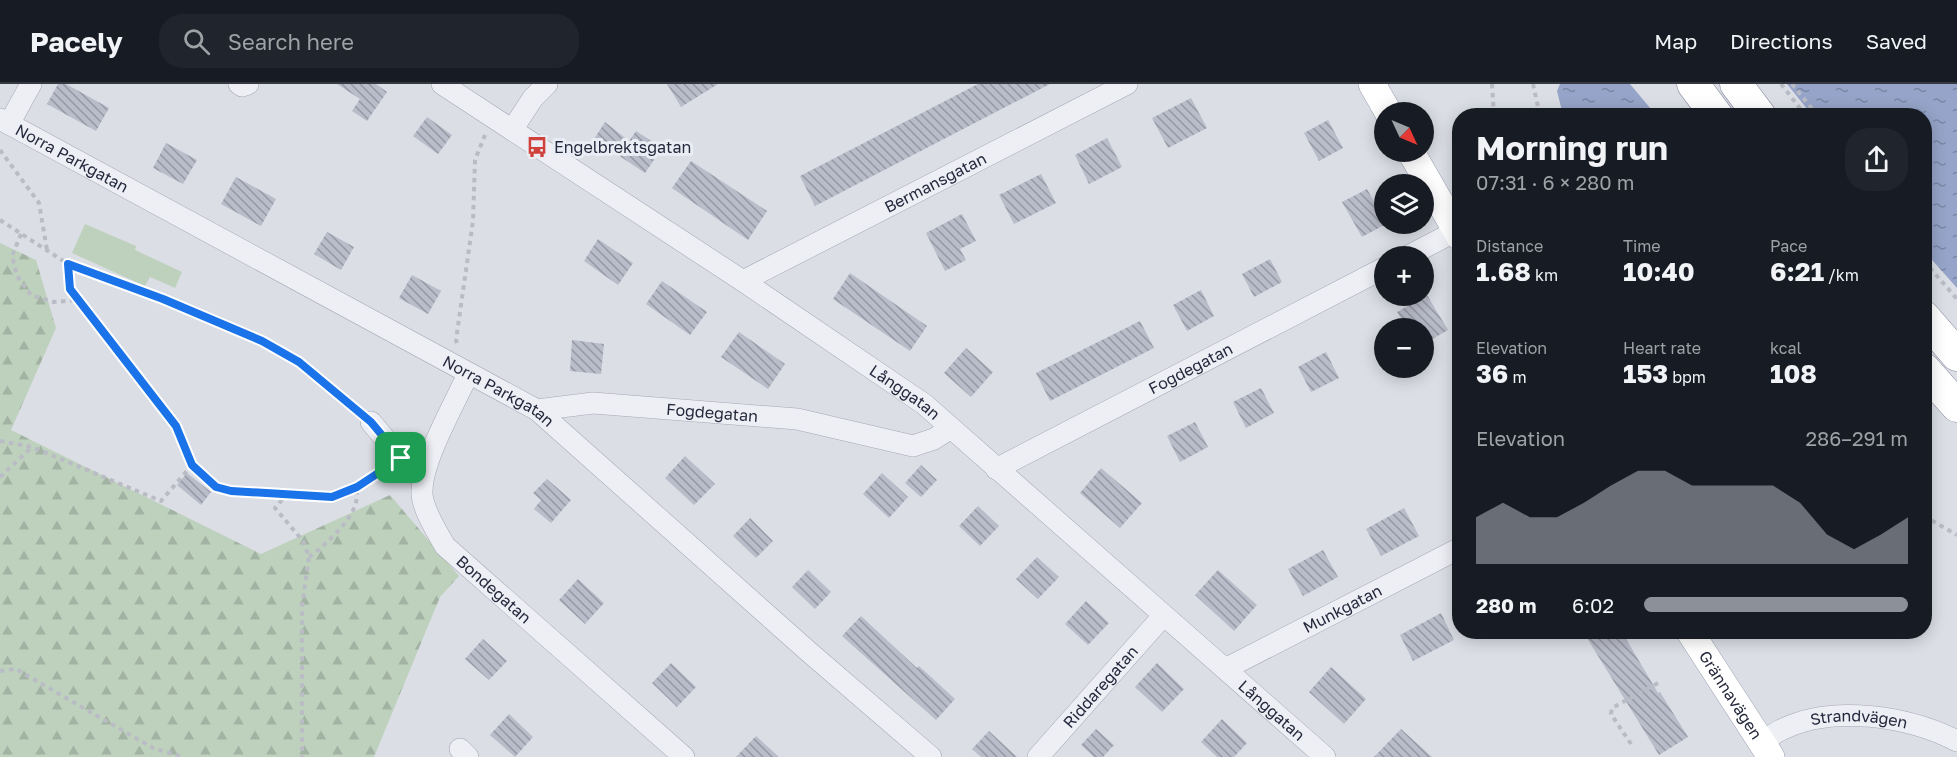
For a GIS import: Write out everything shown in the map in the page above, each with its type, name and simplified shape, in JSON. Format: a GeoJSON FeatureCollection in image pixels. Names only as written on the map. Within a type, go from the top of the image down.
{"type":"FeatureCollection","features":[{"type":"Feature","properties":{"kind":"highway"},"geometry":{"type":"LineString","coordinates":[[1693,84],[1712,108]]}},
{"type":"Feature","properties":{"kind":"highway"},"geometry":{"type":"LineString","coordinates":[[1736,84],[1754,108]]}},
{"type":"Feature","properties":{"kind":"highway"},"geometry":{"type":"LineString","coordinates":[[1932,326],[1957,354]]}},
{"type":"Feature","properties":{"kind":"highway"},"geometry":{"type":"LineString","coordinates":[[1932,378],[1957,406]]}},
{"type":"Feature","properties":{"kind":"main road"},"geometry":{"type":"LineString","coordinates":[[1372,84],[1382,102]]}},
{"type":"Feature","properties":{"kind":"main road"},"geometry":{"type":"LineString","coordinates":[[1417,162],[1452,224]]}},
{"type":"Feature","properties":{"kind":"main road","name":"Grännavägen"},"geometry":{"type":"LineString","coordinates":[[1695,639],[1766,750]]}},
{"type":"Feature","properties":{"kind":"street"},"geometry":{"type":"LineString","coordinates":[[4,121],[31,84]]}},
{"type":"Feature","properties":{"kind":"street"},"geometry":{"type":"LineString","coordinates":[[239,84],[242,86],[248,84]]}},
{"type":"Feature","properties":{"kind":"street","name":"Långgatan"},"geometry":{"type":"LineString","coordinates":[[442,84],[743,281],[924,404],[1325,757]]}},
{"type":"Feature","properties":{"kind":"street"},"geometry":{"type":"LineString","coordinates":[[503,124],[547,84]]}},
{"type":"Feature","properties":{"kind":"street","name":"Bermansgatan"},"geometry":{"type":"LineString","coordinates":[[743,281],[1127,84]]}},
{"type":"Feature","properties":{"kind":"street","name":"Norra Parkgatan"},"geometry":{"type":"LineString","coordinates":[[4,121],[537,410],[809,652],[931,757]]}},
{"type":"Feature","properties":{"kind":"street"},"geometry":{"type":"LineString","coordinates":[[1431,246],[1452,237]]}},
{"type":"Feature","properties":{"kind":"street","name":"Fogdegatan"},"geometry":{"type":"LineString","coordinates":[[996,469],[1374,273]]}},
{"type":"Feature","properties":{"kind":"street","name":"Bondegatan"},"geometry":{"type":"LineString","coordinates":[[468,374],[427,464],[421,492],[431,523],[446,546],[684,757]]}},
{"type":"Feature","properties":{"kind":"street","name":"Fogdegatan"},"geometry":{"type":"LineString","coordinates":[[537,410],[593,403],[797,419],[913,446],[934,439],[951,428]]}},
{"type":"Feature","properties":{"kind":"street"},"geometry":{"type":"LineString","coordinates":[[371,422],[401,458],[427,464]]}},
{"type":"Feature","properties":{"kind":"street","name":"Munkgatan"},"geometry":{"type":"LineString","coordinates":[[1225,669],[1452,552]]}},
{"type":"Feature","properties":{"kind":"street","name":"Riddaregatan"},"geometry":{"type":"LineString","coordinates":[[1038,757],[1163,616]]}},
{"type":"Feature","properties":{"kind":"street","name":"Strandvägen"},"geometry":{"type":"LineString","coordinates":[[1766,750],[1781,730],[1815,718],[1856,715],[1903,722],[1957,741]]}},
{"type":"Feature","properties":{"kind":"path"},"geometry":{"type":"LineString","coordinates":[[1492,84],[1494,108]]}},
{"type":"Feature","properties":{"kind":"path"},"geometry":{"type":"LineString","coordinates":[[1533,84],[1538,108]]}},
{"type":"Feature","properties":{"kind":"path"},"geometry":{"type":"LineString","coordinates":[[1781,84],[1800,108]]}},
{"type":"Feature","properties":{"kind":"path"},"geometry":{"type":"LineString","coordinates":[[1792,84],[1812,108]]}},
{"type":"Feature","properties":{"kind":"path"},"geometry":{"type":"LineString","coordinates":[[468,374],[456,340],[473,221],[476,160],[481,143],[503,124]]}},
{"type":"Feature","properties":{"kind":"path"},"geometry":{"type":"LineString","coordinates":[[0,150],[39,203],[47,251]]}},
{"type":"Feature","properties":{"kind":"path"},"geometry":{"type":"LineString","coordinates":[[0,220],[68,264],[163,299],[262,341],[299,362],[371,422]]}},
{"type":"Feature","properties":{"kind":"path"},"geometry":{"type":"LineString","coordinates":[[21,234],[12,256],[17,276],[30,295],[54,302],[78,300]]}},
{"type":"Feature","properties":{"kind":"path"},"geometry":{"type":"LineString","coordinates":[[68,264],[70,289],[176,426],[192,465],[216,487],[231,491],[332,497],[357,487],[401,458]]}},
{"type":"Feature","properties":{"kind":"path"},"geometry":{"type":"LineString","coordinates":[[1932,270],[1957,299]]}},
{"type":"Feature","properties":{"kind":"path"},"geometry":{"type":"LineString","coordinates":[[0,441],[32,447],[162,501],[192,465]]}},
{"type":"Feature","properties":{"kind":"path"},"geometry":{"type":"LineString","coordinates":[[0,477],[32,447]]}},
{"type":"Feature","properties":{"kind":"path"},"geometry":{"type":"LineString","coordinates":[[309,557],[326,545],[340,528],[356,504],[357,487]]}},
{"type":"Feature","properties":{"kind":"path"},"geometry":{"type":"LineString","coordinates":[[288,493],[275,508],[303,541],[309,557],[302,606],[302,757]]}},
{"type":"Feature","properties":{"kind":"path"},"geometry":{"type":"LineString","coordinates":[[1932,521],[1957,535]]}},
{"type":"Feature","properties":{"kind":"path"},"geometry":{"type":"LineString","coordinates":[[0,671],[16,669],[153,748],[184,757]]}},
{"type":"Feature","properties":{"kind":"path"},"geometry":{"type":"LineString","coordinates":[[1631,744],[1611,714],[1612,708],[1658,683]]}},
{"type":"Feature","properties":{"kind":"green space"},"geometry":{"type":"Polygon","coordinates":[[[85,224],[136,246],[135,250],[182,272],[175,288],[150,277],[145,286],[72,253],[85,224]]]}},
{"type":"Feature","properties":{"kind":"green space"},"geometry":{"type":"Polygon","coordinates":[[[0,243],[36,260],[56,328],[11,430],[261,554],[390,495],[459,576],[440,597],[374,757],[0,757],[0,243]]]}},
{"type":"Feature","properties":{"kind":"water"},"geometry":{"type":"Polygon","coordinates":[[[1560,84],[1630,84],[1650,108],[1561,108],[1557,91],[1560,84]]]}},
{"type":"Feature","properties":{"kind":"water"},"geometry":{"type":"Polygon","coordinates":[[[1787,84],[1957,84],[1957,288],[1932,260],[1932,108],[1806,108],[1787,84]]]}},
{"type":"Feature","properties":{"kind":"building"},"geometry":{"type":"Polygon","coordinates":[[[58,84],[66,84],[109,108],[96,131],[47,104],[58,84]]]}},
{"type":"Feature","properties":{"kind":"building"},"geometry":{"type":"Polygon","coordinates":[[[337,84],[376,84],[387,92],[367,121],[352,111],[360,99],[337,84]]]}},
{"type":"Feature","properties":{"kind":"building"},"geometry":{"type":"Polygon","coordinates":[[[667,84],[718,84],[681,107],[667,84]]]}},
{"type":"Feature","properties":{"kind":"building"},"geometry":{"type":"Polygon","coordinates":[[[978,84],[1050,84],[815,206],[800,176],[978,84]]]}},
{"type":"Feature","properties":{"kind":"building"},"geometry":{"type":"Polygon","coordinates":[[[1191,98],[1207,128],[1168,148],[1152,118],[1191,98]]]}},
{"type":"Feature","properties":{"kind":"building"},"geometry":{"type":"Polygon","coordinates":[[[427,117],[452,135],[438,154],[413,136],[427,117]]]}},
{"type":"Feature","properties":{"kind":"building"},"geometry":{"type":"Polygon","coordinates":[[[1328,120],[1343,148],[1319,161],[1304,133],[1328,120]]]}},
{"type":"Feature","properties":{"kind":"building"},"geometry":{"type":"Polygon","coordinates":[[[605,122],[629,141],[636,131],[662,148],[645,173],[594,139],[605,122]]]}},
{"type":"Feature","properties":{"kind":"building"},"geometry":{"type":"Polygon","coordinates":[[[1107,138],[1122,167],[1089,184],[1075,155],[1107,138]]]}},
{"type":"Feature","properties":{"kind":"building"},"geometry":{"type":"Polygon","coordinates":[[[166,143],[197,160],[183,184],[153,168],[166,143]]]}},
{"type":"Feature","properties":{"kind":"building"},"geometry":{"type":"Polygon","coordinates":[[[691,161],[767,211],[748,240],[672,188],[691,161]]]}},
{"type":"Feature","properties":{"kind":"building"},"geometry":{"type":"Polygon","coordinates":[[[1041,174],[1056,203],[1014,224],[999,195],[1041,174]]]}},
{"type":"Feature","properties":{"kind":"building"},"geometry":{"type":"Polygon","coordinates":[[[236,177],[276,199],[261,226],[221,204],[236,177]]]}},
{"type":"Feature","properties":{"kind":"building"},"geometry":{"type":"Polygon","coordinates":[[[1367,189],[1374,202],[1374,230],[1362,237],[1342,202],[1367,189]]]}},
{"type":"Feature","properties":{"kind":"building"},"geometry":{"type":"Polygon","coordinates":[[[962,214],[976,241],[960,249],[966,260],[945,271],[926,233],[962,214]]]}},
{"type":"Feature","properties":{"kind":"building"},"geometry":{"type":"Polygon","coordinates":[[[327,232],[354,247],[341,270],[314,254],[327,232]]]}},
{"type":"Feature","properties":{"kind":"building"},"geometry":{"type":"Polygon","coordinates":[[[598,239],[633,263],[618,285],[584,261],[598,239]]]}},
{"type":"Feature","properties":{"kind":"building"},"geometry":{"type":"Polygon","coordinates":[[[1270,259],[1282,282],[1254,297],[1242,274],[1270,259]]]}},
{"type":"Feature","properties":{"kind":"building"},"geometry":{"type":"Polygon","coordinates":[[[850,273],[927,326],[910,351],[833,299],[850,273]]]}},
{"type":"Feature","properties":{"kind":"building"},"geometry":{"type":"Polygon","coordinates":[[[412,275],[441,291],[428,314],[399,298],[412,275]]]}},
{"type":"Feature","properties":{"kind":"building"},"geometry":{"type":"Polygon","coordinates":[[[662,281],[707,312],[690,335],[646,304],[662,281]]]}},
{"type":"Feature","properties":{"kind":"building"},"geometry":{"type":"Polygon","coordinates":[[[1201,290],[1214,316],[1187,331],[1173,305],[1201,290]]]}},
{"type":"Feature","properties":{"kind":"building"},"geometry":{"type":"Polygon","coordinates":[[[1408,306],[1434,306],[1448,330],[1434,338],[1434,318],[1401,318],[1397,312],[1408,306]]]}},
{"type":"Feature","properties":{"kind":"building"},"geometry":{"type":"Polygon","coordinates":[[[1140,321],[1154,348],[1050,401],[1036,373],[1140,321]]]}},
{"type":"Feature","properties":{"kind":"building"},"geometry":{"type":"Polygon","coordinates":[[[739,332],[785,364],[768,389],[721,357],[739,332]]]}},
{"type":"Feature","properties":{"kind":"building"},"geometry":{"type":"Polygon","coordinates":[[[572,340],[604,344],[601,374],[570,371],[572,340]]]}},
{"type":"Feature","properties":{"kind":"building"},"geometry":{"type":"Polygon","coordinates":[[[966,348],[993,372],[971,397],[944,373],[966,348]]]}},
{"type":"Feature","properties":{"kind":"building"},"geometry":{"type":"Polygon","coordinates":[[[1326,352],[1339,378],[1311,392],[1298,367],[1326,352]]]}},
{"type":"Feature","properties":{"kind":"building"},"geometry":{"type":"Polygon","coordinates":[[[1261,388],[1274,413],[1246,428],[1233,402],[1261,388]]]}},
{"type":"Feature","properties":{"kind":"building"},"geometry":{"type":"Polygon","coordinates":[[[1195,422],[1208,447],[1180,462],[1167,436],[1195,422]]]}},
{"type":"Feature","properties":{"kind":"building"},"geometry":{"type":"Polygon","coordinates":[[[685,456],[715,484],[694,505],[665,478],[685,456]]]}},
{"type":"Feature","properties":{"kind":"building"},"geometry":{"type":"Polygon","coordinates":[[[921,465],[937,480],[921,497],[905,483],[921,465]]]}},
{"type":"Feature","properties":{"kind":"building"},"geometry":{"type":"Polygon","coordinates":[[[1101,468],[1142,503],[1120,528],[1080,493],[1101,468]]]}},
{"type":"Feature","properties":{"kind":"building"},"geometry":{"type":"Polygon","coordinates":[[[187,473],[211,492],[201,505],[177,485],[187,473]]]}},
{"type":"Feature","properties":{"kind":"building"},"geometry":{"type":"Polygon","coordinates":[[[882,473],[908,497],[889,518],[863,494],[882,473]]]}},
{"type":"Feature","properties":{"kind":"building"},"geometry":{"type":"Polygon","coordinates":[[[547,479],[571,500],[551,523],[534,509],[541,500],[533,493],[547,479]]]}},
{"type":"Feature","properties":{"kind":"building"},"geometry":{"type":"Polygon","coordinates":[[[978,506],[999,526],[980,546],[959,526],[978,506]]]}},
{"type":"Feature","properties":{"kind":"building"},"geometry":{"type":"Polygon","coordinates":[[[1404,508],[1419,536],[1381,556],[1366,529],[1404,508]]]}},
{"type":"Feature","properties":{"kind":"building"},"geometry":{"type":"Polygon","coordinates":[[[750,518],[773,541],[756,558],[733,536],[750,518]]]}},
{"type":"Feature","properties":{"kind":"building"},"geometry":{"type":"Polygon","coordinates":[[[1323,550],[1338,577],[1303,596],[1288,569],[1323,550]]]}},
{"type":"Feature","properties":{"kind":"building"},"geometry":{"type":"Polygon","coordinates":[[[1037,557],[1059,577],[1038,599],[1016,579],[1037,557]]]}},
{"type":"Feature","properties":{"kind":"building"},"geometry":{"type":"Polygon","coordinates":[[[808,570],[831,592],[815,609],[792,587],[808,570]]]}},
{"type":"Feature","properties":{"kind":"building"},"geometry":{"type":"Polygon","coordinates":[[[1218,570],[1257,605],[1234,631],[1195,595],[1218,570]]]}},
{"type":"Feature","properties":{"kind":"building"},"geometry":{"type":"Polygon","coordinates":[[[578,579],[604,603],[585,624],[559,600],[578,579]]]}},
{"type":"Feature","properties":{"kind":"building"},"geometry":{"type":"Polygon","coordinates":[[[1086,601],[1109,623],[1088,645],[1065,624],[1086,601]]]}},
{"type":"Feature","properties":{"kind":"building"},"geometry":{"type":"Polygon","coordinates":[[[1441,613],[1454,640],[1413,661],[1400,635],[1441,613]]]}},
{"type":"Feature","properties":{"kind":"building"},"geometry":{"type":"Polygon","coordinates":[[[861,616],[917,668],[919,666],[955,699],[936,720],[842,636],[861,616]]]}},
{"type":"Feature","properties":{"kind":"building"},"geometry":{"type":"Polygon","coordinates":[[[483,639],[507,661],[489,680],[465,659],[483,639]]]}},
{"type":"Feature","properties":{"kind":"building"},"geometry":{"type":"Polygon","coordinates":[[[1588,639],[1626,639],[1658,693],[1660,692],[1688,737],[1659,755],[1588,639]]]}},
{"type":"Feature","properties":{"kind":"building"},"geometry":{"type":"Polygon","coordinates":[[[671,663],[696,687],[677,707],[652,683],[671,663]]]}},
{"type":"Feature","properties":{"kind":"building"},"geometry":{"type":"Polygon","coordinates":[[[1157,663],[1184,689],[1162,712],[1135,687],[1157,663]]]}},
{"type":"Feature","properties":{"kind":"building"},"geometry":{"type":"Polygon","coordinates":[[[1331,667],[1366,699],[1344,724],[1309,692],[1331,667]]]}},
{"type":"Feature","properties":{"kind":"building"},"geometry":{"type":"Polygon","coordinates":[[[509,714],[533,737],[515,757],[490,735],[509,714]]]}},
{"type":"Feature","properties":{"kind":"building"},"geometry":{"type":"Polygon","coordinates":[[[1222,719],[1247,743],[1234,757],[1217,757],[1201,742],[1222,719]]]}},
{"type":"Feature","properties":{"kind":"building"},"geometry":{"type":"Polygon","coordinates":[[[1096,729],[1114,745],[1103,757],[1094,757],[1081,745],[1096,729]]]}},
{"type":"Feature","properties":{"kind":"building"},"geometry":{"type":"Polygon","coordinates":[[[1401,729],[1432,757],[1374,757],[1401,729]]]}},
{"type":"Feature","properties":{"kind":"building"},"geometry":{"type":"Polygon","coordinates":[[[989,731],[1017,757],[981,757],[972,749],[989,731]]]}},
{"type":"Feature","properties":{"kind":"building"},"geometry":{"type":"Polygon","coordinates":[[[756,736],[779,757],[736,757],[756,736]]]}},
{"type":"Feature","properties":{"kind":"place","name":"Engelbrektsgatan"},"geometry":{"type":"Point","coordinates":[537,147]}},
{"type":"Feature","properties":{"kind":"route"},"geometry":{"type":"LineString","coordinates":[[68,264],[163,299],[262,341],[299,362],[371,422],[401,458],[357,487],[332,497],[231,491],[216,487],[192,465],[176,426],[70,289],[68,264]]}}]}
